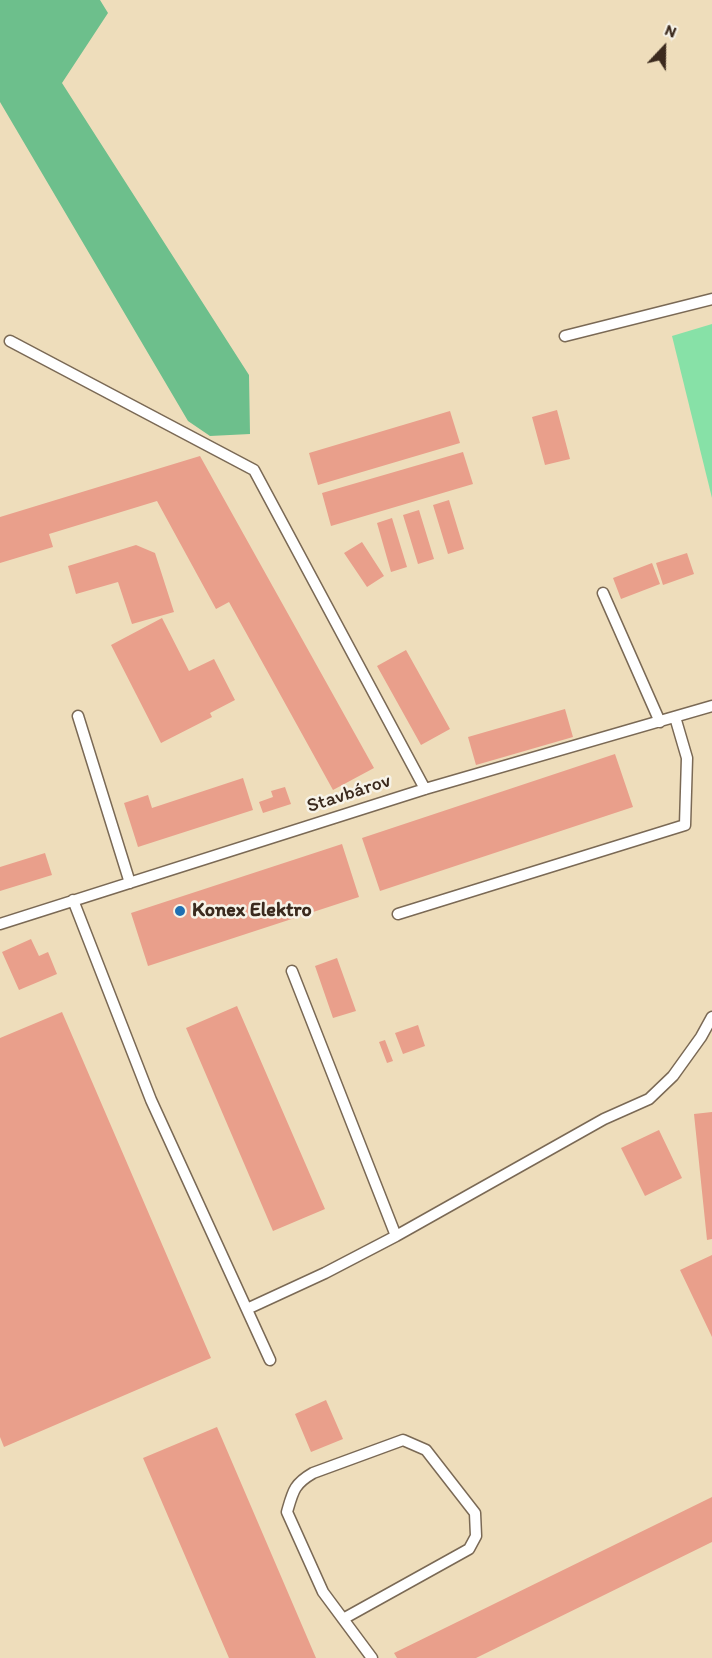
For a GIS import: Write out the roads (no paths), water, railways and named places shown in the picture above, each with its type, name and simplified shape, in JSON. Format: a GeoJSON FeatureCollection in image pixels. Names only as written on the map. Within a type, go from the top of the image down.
{"type":"FeatureCollection","features":[{"type":"Feature","properties":{"kind":"lane"},"geometry":{"type":"LineString","coordinates":[[565,336],[712,299]]}},
{"type":"Feature","properties":{"kind":"lane"},"geometry":{"type":"LineString","coordinates":[[10,341],[254,470],[425,789]]}},
{"type":"Feature","properties":{"kind":"lane"},"geometry":{"type":"LineString","coordinates":[[603,593],[660,722]]}},
{"type":"Feature","properties":{"kind":"lane","name":"Stavbárov"},"geometry":{"type":"LineString","coordinates":[[0,924],[425,789],[712,706]]}},
{"type":"Feature","properties":{"kind":"lane"},"geometry":{"type":"LineString","coordinates":[[78,716],[129,883]]}},
{"type":"Feature","properties":{"kind":"lane"},"geometry":{"type":"LineString","coordinates":[[398,914],[685,825],[687,758],[675,717]]}},
{"type":"Feature","properties":{"kind":"lane"},"geometry":{"type":"LineString","coordinates":[[73,900],[151,1100],[270,1360]]}},
{"type":"Feature","properties":{"kind":"lane"},"geometry":{"type":"LineString","coordinates":[[292,971],[396,1236]]}},
{"type":"Feature","properties":{"kind":"lane"},"geometry":{"type":"LineString","coordinates":[[247,1310],[396,1236],[604,1119],[649,1099],[673,1076],[701,1037],[712,1017]]}},
{"type":"Feature","properties":{"kind":"lane"},"geometry":{"type":"LineString","coordinates":[[343,1619],[469,1549],[476,1536],[475,1513],[426,1449],[403,1440],[313,1473],[300,1481],[292,1494],[287,1512],[323,1592],[343,1619],[372,1658]]}},
{"type":"Feature","properties":{"kind":"place","name":"Konex Elektro"},"geometry":{"type":"Point","coordinates":[180,911]}}]}
